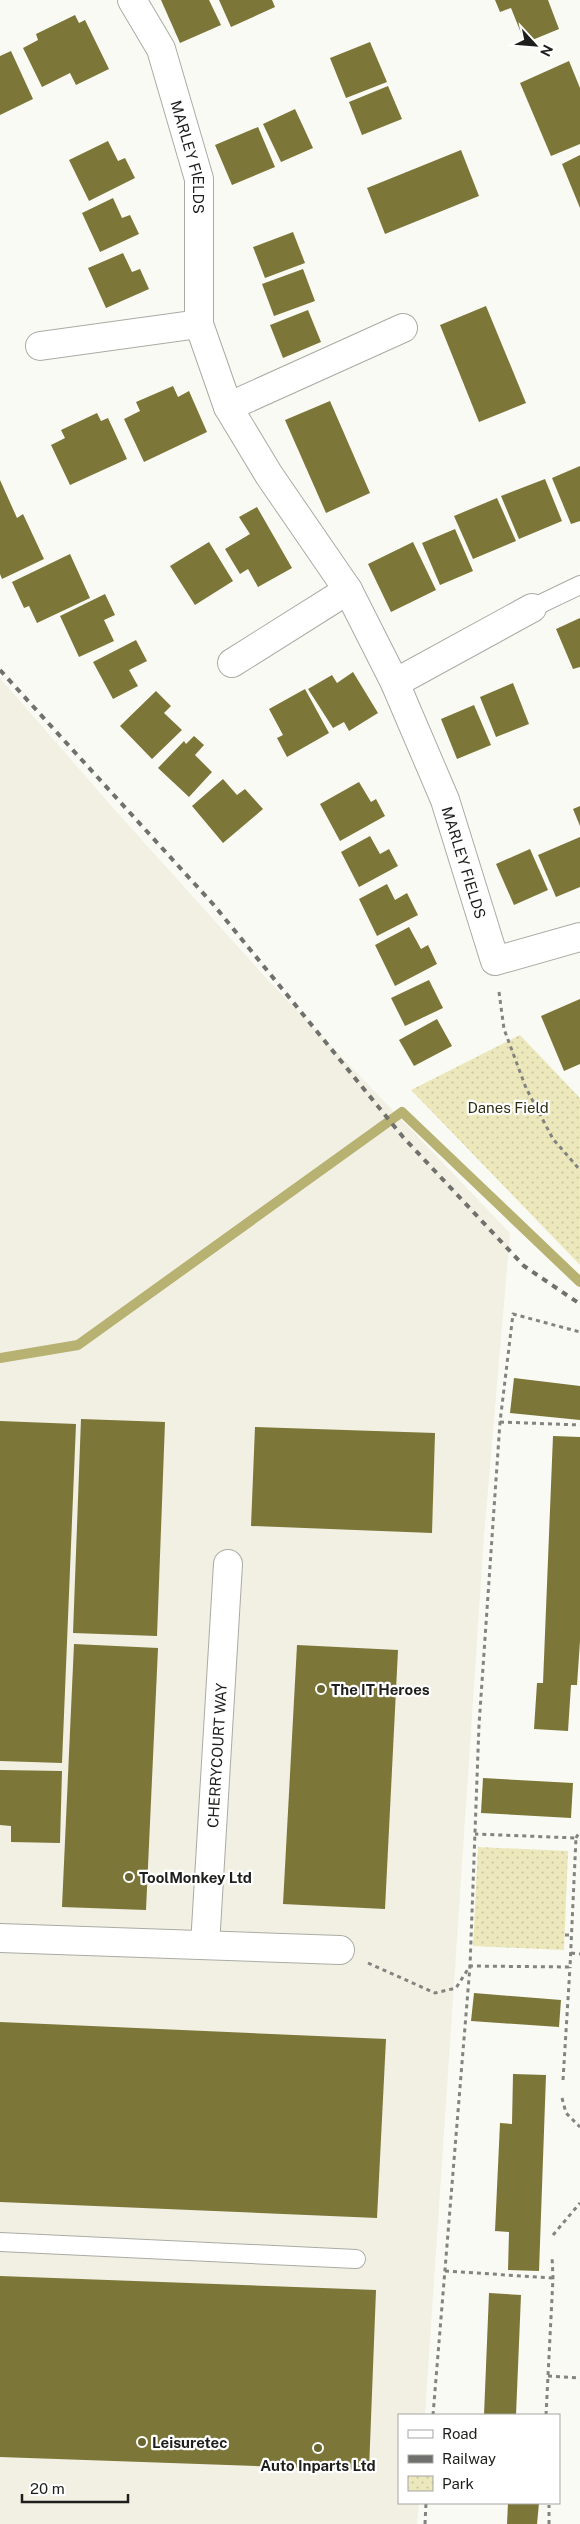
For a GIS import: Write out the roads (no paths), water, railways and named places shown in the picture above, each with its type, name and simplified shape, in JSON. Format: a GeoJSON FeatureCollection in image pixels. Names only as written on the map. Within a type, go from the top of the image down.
{"type":"FeatureCollection","features":[{"type":"Feature","properties":{"kind":"street","name":"MARLEY FIELDS"},"geometry":{"type":"LineString","coordinates":[[132,0],[161,49],[199,180],[199,324],[228,407],[268,475],[348,590],[395,683],[445,800],[495,961],[580,937]]}},
{"type":"Feature","properties":{"kind":"street"},"geometry":{"type":"LineString","coordinates":[[40,346],[199,324]]}},
{"type":"Feature","properties":{"kind":"street"},"geometry":{"type":"LineString","coordinates":[[228,407],[403,328]]}},
{"type":"Feature","properties":{"kind":"street"},"geometry":{"type":"LineString","coordinates":[[232,663],[348,590]]}},
{"type":"Feature","properties":{"kind":"street"},"geometry":{"type":"LineString","coordinates":[[395,683],[532,608]]}},
{"type":"Feature","properties":{"kind":"street","name":"CHERRYCOURT WAY"},"geometry":{"type":"LineString","coordinates":[[205,1945],[228,1564]]}},
{"type":"Feature","properties":{"kind":"street"},"geometry":{"type":"LineString","coordinates":[[0,1938],[340,1950]]}},
{"type":"Feature","properties":{"kind":"lane"},"geometry":{"type":"LineString","coordinates":[[532,608],[580,585]]}},
{"type":"Feature","properties":{"kind":"lane"},"geometry":{"type":"LineString","coordinates":[[0,2242],[356,2258]]}},
{"type":"Feature","properties":{"kind":"waterway"},"geometry":{"type":"LineString","coordinates":[[0,1358],[78,1345],[402,1112],[580,1282]]}},
{"type":"Feature","properties":{"kind":"railway"},"geometry":{"type":"LineString","coordinates":[[0,670],[213,904],[403,1137],[524,1266],[580,1304]]}},
{"type":"Feature","properties":{"kind":"place","name":"The IT Heroes"},"geometry":{"type":"Point","coordinates":[321,1689]}},
{"type":"Feature","properties":{"kind":"place","name":"ToolMonkey Ltd"},"geometry":{"type":"Point","coordinates":[129,1877]}},
{"type":"Feature","properties":{"kind":"place","name":"Leisuretec"},"geometry":{"type":"Point","coordinates":[142,2442]}},
{"type":"Feature","properties":{"kind":"place","name":"Auto Inparts Ltd"},"geometry":{"type":"Point","coordinates":[318,2448]}},
{"type":"Feature","properties":{"kind":"park label","name":"Danes Field"},"geometry":{"type":"Point","coordinates":[508,1107]}}]}
